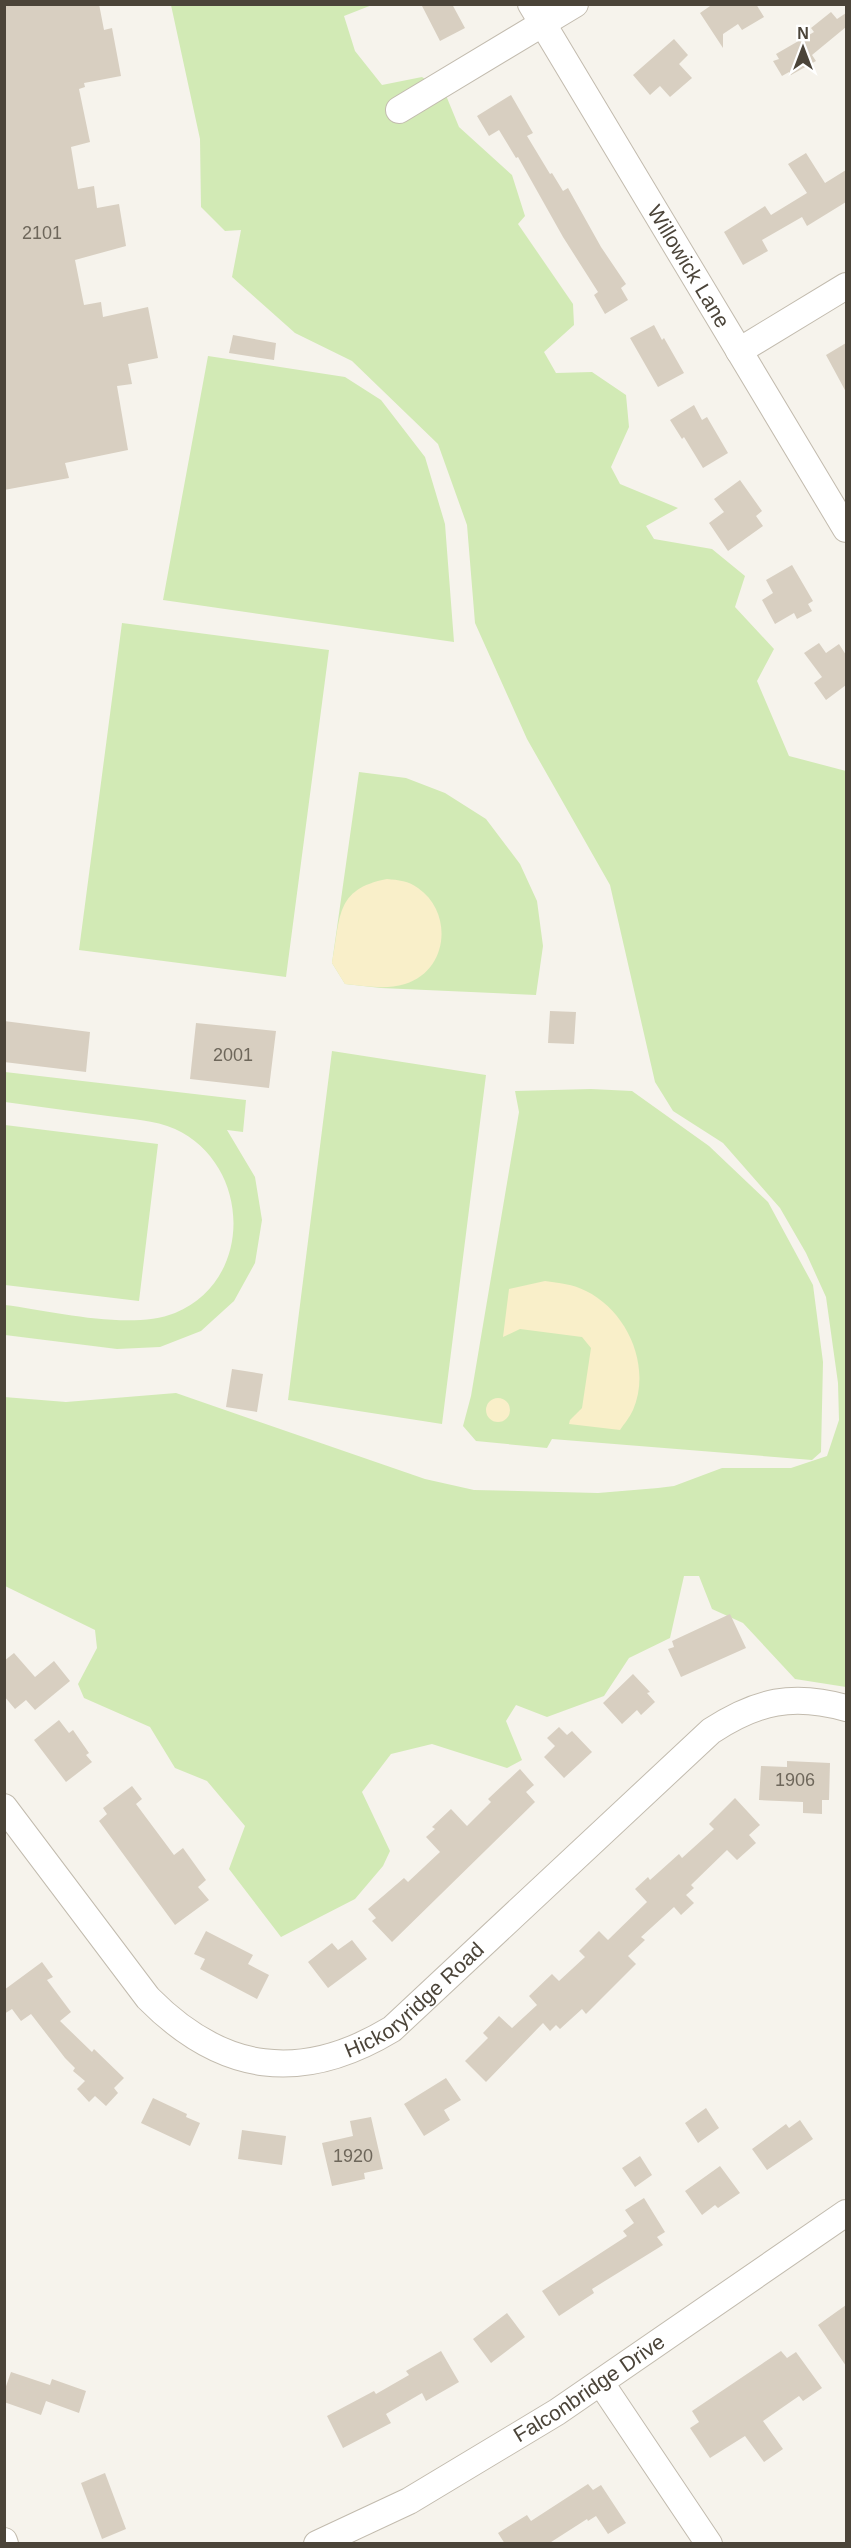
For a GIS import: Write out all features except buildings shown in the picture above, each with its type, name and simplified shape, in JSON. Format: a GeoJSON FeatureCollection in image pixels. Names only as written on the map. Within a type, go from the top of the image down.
{"type":"FeatureCollection","features":[{"type":"Feature","properties":{"kind":"street"},"geometry":{"type":"LineString","coordinates":[[399,110],[537,14],[575,4]]}},
{"type":"Feature","properties":{"kind":"street","name":"Willowick Lane"},"geometry":{"type":"LineString","coordinates":[[537,14],[846,529]]}},
{"type":"Feature","properties":{"kind":"street"},"geometry":{"type":"LineString","coordinates":[[739,351],[846,286]]}},
{"type":"Feature","properties":{"kind":"street","name":"Hickoryridge Road"},"geometry":{"type":"LineString","coordinates":[[4,1807],[148,1998],[171,2021],[194,2037],[230,2054],[278,2063],[306,2063],[334,2057],[364,2046],[392,2029],[711,1731],[752,1708],[776,1701],[807,1700],[846,1708]]}},
{"type":"Feature","properties":{"kind":"street","name":"Falconbridge Drive"},"geometry":{"type":"LineString","coordinates":[[317,2544],[409,2501],[472,2465],[601,2383],[846,2213]]}},
{"type":"Feature","properties":{"kind":"street"},"geometry":{"type":"LineString","coordinates":[[601,2383],[709,2544]]}},
{"type":"Feature","properties":{"kind":"green space"},"geometry":{"type":"Polygon","coordinates":[[[171,5],[372,5],[344,16],[355,51],[382,85],[422,77],[445,93],[459,127],[512,175],[525,216],[518,224],[573,304],[574,325],[544,352],[556,373],[592,372],[626,395],[629,427],[611,467],[620,484],[678,508],[646,526],[654,539],[712,549],[745,576],[735,607],[774,649],[757,681],[789,756],[846,771],[846,1687],[795,1679],[743,1623],[712,1609],[699,1576],[684,1576],[670,1638],[629,1658],[604,1696],[547,1717],[516,1705],[506,1721],[522,1760],[507,1768],[432,1744],[391,1754],[362,1792],[390,1851],[383,1866],[355,1899],[281,1937],[229,1869],[245,1826],[207,1781],[175,1768],[150,1727],[84,1698],[78,1684],[97,1648],[95,1630],[5,1586],[4,1397],[66,1402],[176,1393],[425,1479],[474,1490],[598,1493],[674,1486],[722,1468],[791,1468],[827,1456],[839,1420],[838,1383],[826,1297],[806,1253],[780,1208],[723,1143],[673,1111],[655,1082],[610,885],[527,739],[475,623],[467,525],[438,444],[352,361],[295,333],[232,277],[241,230],[225,231],[201,207],[200,139],[171,5]]]}},
{"type":"Feature","properties":{"kind":"green space"},"geometry":{"type":"Polygon","coordinates":[[[208,356],[345,377],[381,400],[425,457],[445,524],[454,642],[163,600],[208,356]]]}},
{"type":"Feature","properties":{"kind":"green space"},"geometry":{"type":"Polygon","coordinates":[[[122,623],[329,650],[286,977],[79,950],[122,623]]]}},
{"type":"Feature","properties":{"kind":"green space"},"geometry":{"type":"Polygon","coordinates":[[[359,772],[406,778],[445,793],[486,819],[520,864],[537,901],[543,946],[536,995],[381,988],[345,984],[332,963],[359,772]]]}},
{"type":"Feature","properties":{"kind":"green space"},"geometry":{"type":"Polygon","coordinates":[[[332,1051],[486,1075],[442,1424],[288,1400],[332,1051]]]}},
{"type":"Feature","properties":{"kind":"green space"},"geometry":{"type":"Polygon","coordinates":[[[5,1072],[246,1100],[243,1132],[227,1130],[255,1177],[262,1220],[255,1263],[234,1301],[201,1331],[160,1347],[117,1349],[5,1335],[5,1305],[114,1320],[157,1318],[175,1313],[201,1297],[219,1275],[230,1250],[234,1222],[229,1194],[218,1168],[200,1146],[175,1129],[142,1120],[5,1102],[5,1072]]]}},
{"type":"Feature","properties":{"kind":"green space"},"geometry":{"type":"Polygon","coordinates":[[[591,1089],[632,1091],[709,1146],[768,1202],[813,1285],[823,1362],[821,1452],[812,1460],[552,1439],[547,1448],[476,1441],[463,1426],[471,1396],[519,1112],[515,1091],[591,1089]]]}},
{"type":"Feature","properties":{"kind":"green space"},"geometry":{"type":"Polygon","coordinates":[[[5,1125],[158,1144],[139,1301],[5,1285],[5,1125]]]}},
{"type":"Feature","properties":{"kind":"sand"},"geometry":{"type":"Polygon","coordinates":[[[387,879],[411,884],[430,899],[441,926],[438,955],[419,977],[405,984],[383,987],[345,984],[332,963],[343,908],[357,890],[387,879]]]}},
{"type":"Feature","properties":{"kind":"sand"},"geometry":{"type":"Polygon","coordinates":[[[545,1281],[566,1284],[586,1291],[601,1300],[624,1326],[637,1358],[639,1376],[638,1393],[632,1413],[620,1430],[569,1424],[582,1408],[591,1348],[582,1337],[520,1329],[503,1337],[509,1289],[545,1281]]]}},
{"type":"Feature","properties":{"kind":"sand"},"geometry":{"type":"Polygon","coordinates":[[[498,1398],[507,1401],[510,1410],[507,1419],[498,1422],[489,1419],[486,1410],[489,1401],[498,1398]]]}}]}
